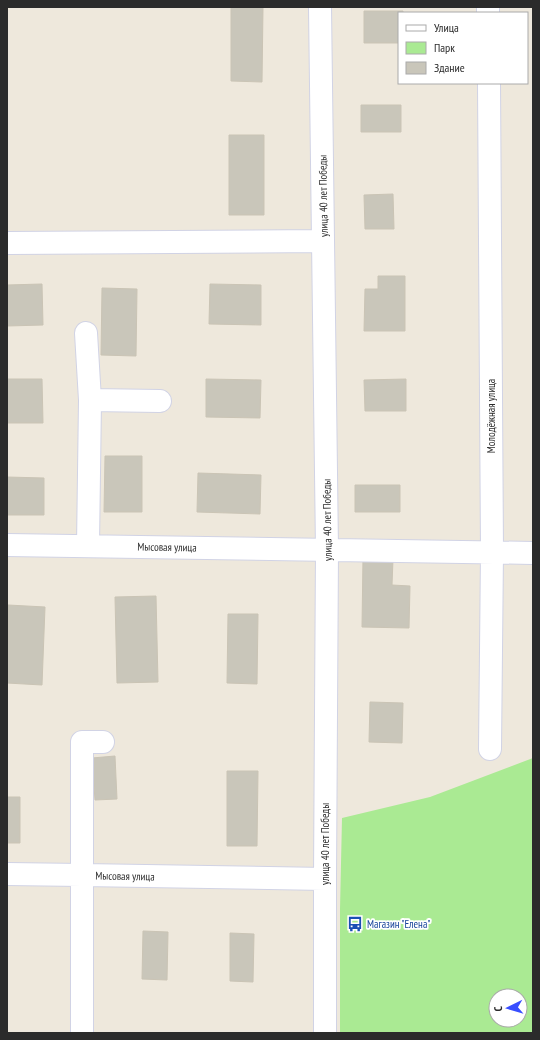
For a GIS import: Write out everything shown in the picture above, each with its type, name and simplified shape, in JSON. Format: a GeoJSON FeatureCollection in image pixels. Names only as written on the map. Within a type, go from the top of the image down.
{"type":"FeatureCollection","features":[{"type":"Feature","properties":{"kind":"street","name":"улица 40 лет Победы"},"geometry":{"type":"LineString","coordinates":[[320,7],[327,550],[325,1033]]}},
{"type":"Feature","properties":{"kind":"street","name":"Молодёжная улица"},"geometry":{"type":"LineString","coordinates":[[489,84],[492,552],[490,749]]}},
{"type":"Feature","properties":{"kind":"street"},"geometry":{"type":"LineString","coordinates":[[7,243],[323,241]]}},
{"type":"Feature","properties":{"kind":"street"},"geometry":{"type":"LineString","coordinates":[[86,333],[90,400],[88,546]]}},
{"type":"Feature","properties":{"kind":"street"},"geometry":{"type":"LineString","coordinates":[[90,400],[160,401]]}},
{"type":"Feature","properties":{"kind":"street","name":"Мысовая улица"},"geometry":{"type":"LineString","coordinates":[[7,545],[533,553]]}},
{"type":"Feature","properties":{"kind":"street"},"geometry":{"type":"LineString","coordinates":[[7,874],[82,875],[82,742],[104,742]]}},
{"type":"Feature","properties":{"kind":"street","name":"Мысовая улица"},"geometry":{"type":"LineString","coordinates":[[82,1033],[82,875],[325,879]]}},
{"type":"Feature","properties":{"kind":"green space"},"geometry":{"type":"Polygon","coordinates":[[[533,758],[533,1033],[340,1033],[342,818],[430,797],[533,758]]]}},
{"type":"Feature","properties":{"kind":"building"},"geometry":{"type":"Polygon","coordinates":[[[231,7],[263,7],[262,82],[231,81],[231,7]]]}},
{"type":"Feature","properties":{"kind":"building"},"geometry":{"type":"Polygon","coordinates":[[[364,11],[403,11],[398,12],[398,43],[364,43],[364,11]]]}},
{"type":"Feature","properties":{"kind":"building"},"geometry":{"type":"Polygon","coordinates":[[[361,105],[401,105],[401,132],[361,132],[361,105]]]}},
{"type":"Feature","properties":{"kind":"building"},"geometry":{"type":"Polygon","coordinates":[[[229,135],[264,135],[264,215],[229,215],[229,135]]]}},
{"type":"Feature","properties":{"kind":"building"},"geometry":{"type":"Polygon","coordinates":[[[393,194],[394,229],[365,229],[364,195],[393,194]]]}},
{"type":"Feature","properties":{"kind":"building"},"geometry":{"type":"Polygon","coordinates":[[[378,276],[405,276],[405,331],[364,331],[365,289],[378,289],[378,276]]]}},
{"type":"Feature","properties":{"kind":"building"},"geometry":{"type":"Polygon","coordinates":[[[42,284],[43,325],[7,326],[7,285],[42,284]]]}},
{"type":"Feature","properties":{"kind":"building"},"geometry":{"type":"Polygon","coordinates":[[[210,284],[261,285],[261,325],[209,324],[210,284]]]}},
{"type":"Feature","properties":{"kind":"building"},"geometry":{"type":"Polygon","coordinates":[[[102,288],[137,289],[136,356],[101,355],[102,288]]]}},
{"type":"Feature","properties":{"kind":"building"},"geometry":{"type":"Polygon","coordinates":[[[7,379],[42,379],[43,423],[7,423],[7,379]]]}},
{"type":"Feature","properties":{"kind":"building"},"geometry":{"type":"Polygon","coordinates":[[[206,379],[261,380],[260,418],[206,417],[206,379]]]}},
{"type":"Feature","properties":{"kind":"building"},"geometry":{"type":"Polygon","coordinates":[[[406,379],[406,411],[365,411],[364,380],[406,379]]]}},
{"type":"Feature","properties":{"kind":"building"},"geometry":{"type":"Polygon","coordinates":[[[105,456],[142,456],[142,512],[104,512],[105,456]]]}},
{"type":"Feature","properties":{"kind":"building"},"geometry":{"type":"Polygon","coordinates":[[[198,473],[261,475],[260,514],[197,512],[198,473]]]}},
{"type":"Feature","properties":{"kind":"building"},"geometry":{"type":"Polygon","coordinates":[[[7,477],[44,478],[44,515],[7,515],[7,477]]]}},
{"type":"Feature","properties":{"kind":"building"},"geometry":{"type":"Polygon","coordinates":[[[355,485],[400,485],[400,512],[355,512],[355,485]]]}},
{"type":"Feature","properties":{"kind":"building"},"geometry":{"type":"Polygon","coordinates":[[[363,558],[393,559],[392,585],[410,586],[409,628],[362,627],[363,558]]]}},
{"type":"Feature","properties":{"kind":"building"},"geometry":{"type":"Polygon","coordinates":[[[156,596],[158,682],[117,683],[115,597],[156,596]]]}},
{"type":"Feature","properties":{"kind":"building"},"geometry":{"type":"Polygon","coordinates":[[[8,605],[45,607],[42,685],[7,683],[8,605]]]}},
{"type":"Feature","properties":{"kind":"building"},"geometry":{"type":"Polygon","coordinates":[[[228,614],[258,614],[257,684],[227,683],[228,614]]]}},
{"type":"Feature","properties":{"kind":"building"},"geometry":{"type":"Polygon","coordinates":[[[370,702],[403,703],[402,743],[369,742],[370,702]]]}},
{"type":"Feature","properties":{"kind":"building"},"geometry":{"type":"Polygon","coordinates":[[[115,756],[117,799],[95,800],[92,758],[115,756]]]}},
{"type":"Feature","properties":{"kind":"building"},"geometry":{"type":"Polygon","coordinates":[[[227,771],[258,771],[257,846],[227,846],[227,771]]]}},
{"type":"Feature","properties":{"kind":"building"},"geometry":{"type":"Polygon","coordinates":[[[7,797],[20,797],[20,843],[7,843],[7,797]]]}},
{"type":"Feature","properties":{"kind":"building"},"geometry":{"type":"Polygon","coordinates":[[[143,931],[168,932],[167,980],[142,979],[143,931]]]}},
{"type":"Feature","properties":{"kind":"building"},"geometry":{"type":"Polygon","coordinates":[[[230,933],[254,934],[253,982],[230,981],[230,933]]]}},
{"type":"Feature","properties":{"kind":"place","name":"Магазин \"Елена\""},"geometry":{"type":"Point","coordinates":[355,924]}}]}
